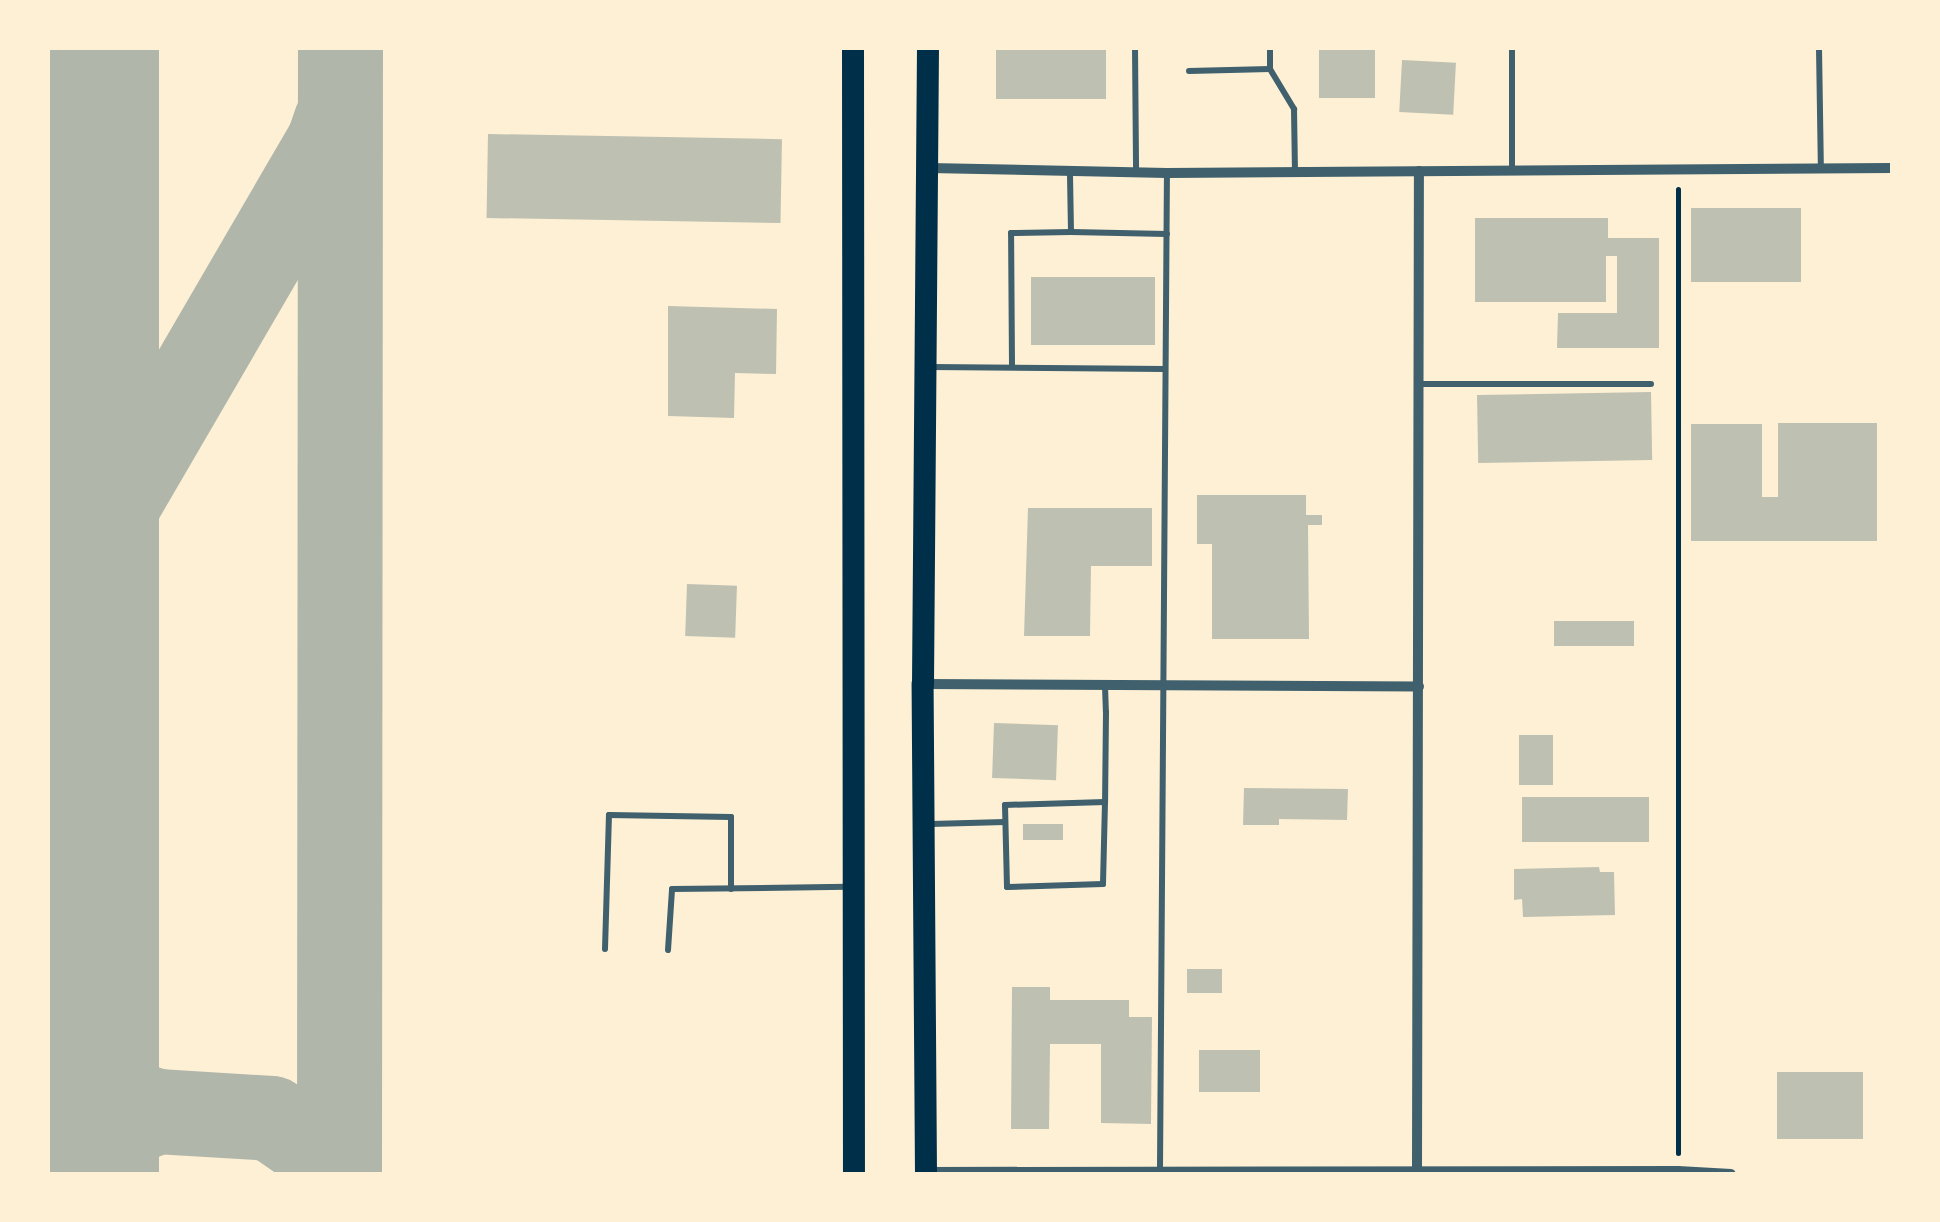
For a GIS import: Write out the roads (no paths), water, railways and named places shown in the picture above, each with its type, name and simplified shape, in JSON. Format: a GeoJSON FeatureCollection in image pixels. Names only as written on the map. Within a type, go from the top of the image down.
{"type":"FeatureCollection","features":[{"type":"Feature","properties":{"kind":"highway"},"geometry":{"type":"LineString","coordinates":[[853,48],[854,1174]]}},
{"type":"Feature","properties":{"kind":"highway"},"geometry":{"type":"LineString","coordinates":[[926,1173],[923,684],[928,48]]}},
{"type":"Feature","properties":{"kind":"street"},"geometry":{"type":"LineString","coordinates":[[928,168],[1167,174],[1892,168]]}},
{"type":"Feature","properties":{"kind":"street"},"geometry":{"type":"LineString","coordinates":[[1417,1170],[1419,171]]}},
{"type":"Feature","properties":{"kind":"street"},"geometry":{"type":"LineString","coordinates":[[923,684],[1419,687]]}},
{"type":"Feature","properties":{"kind":"street"},"geometry":{"type":"LineString","coordinates":[[926,1173],[1160,1169],[1730,1174]]}},
{"type":"Feature","properties":{"kind":"lane"},"geometry":{"type":"LineString","coordinates":[[1135,48],[1136,173]]}},
{"type":"Feature","properties":{"kind":"lane"},"geometry":{"type":"LineString","coordinates":[[1270,48],[1270,69],[1294,109],[1295,172]]}},
{"type":"Feature","properties":{"kind":"lane"},"geometry":{"type":"LineString","coordinates":[[1512,48],[1512,171]]}},
{"type":"Feature","properties":{"kind":"lane"},"geometry":{"type":"LineString","coordinates":[[1820,48],[1821,169]]}},
{"type":"Feature","properties":{"kind":"lane"},"geometry":{"type":"LineString","coordinates":[[1189,70],[1270,69]]}},
{"type":"Feature","properties":{"kind":"lane"},"geometry":{"type":"LineString","coordinates":[[1070,172],[1071,232]]}},
{"type":"Feature","properties":{"kind":"lane"},"geometry":{"type":"LineString","coordinates":[[1160,1169],[1160,686],[1167,174]]}},
{"type":"Feature","properties":{"kind":"lane"},"geometry":{"type":"LineString","coordinates":[[1012,366],[1011,232],[1167,234]]}},
{"type":"Feature","properties":{"kind":"lane"},"geometry":{"type":"LineString","coordinates":[[926,367],[1164,369]]}},
{"type":"Feature","properties":{"kind":"lane"},"geometry":{"type":"LineString","coordinates":[[1420,384],[1650,384]]}},
{"type":"Feature","properties":{"kind":"lane"},"geometry":{"type":"LineString","coordinates":[[1105,686],[1105,802],[1103,884],[1007,887],[1004,805],[1105,802]]}},
{"type":"Feature","properties":{"kind":"lane"},"geometry":{"type":"LineString","coordinates":[[604,949],[609,815],[731,816],[731,888]]}},
{"type":"Feature","properties":{"kind":"lane"},"geometry":{"type":"LineString","coordinates":[[925,824],[1004,822]]}},
{"type":"Feature","properties":{"kind":"lane"},"geometry":{"type":"LineString","coordinates":[[668,950],[672,889],[854,887]]}}]}
